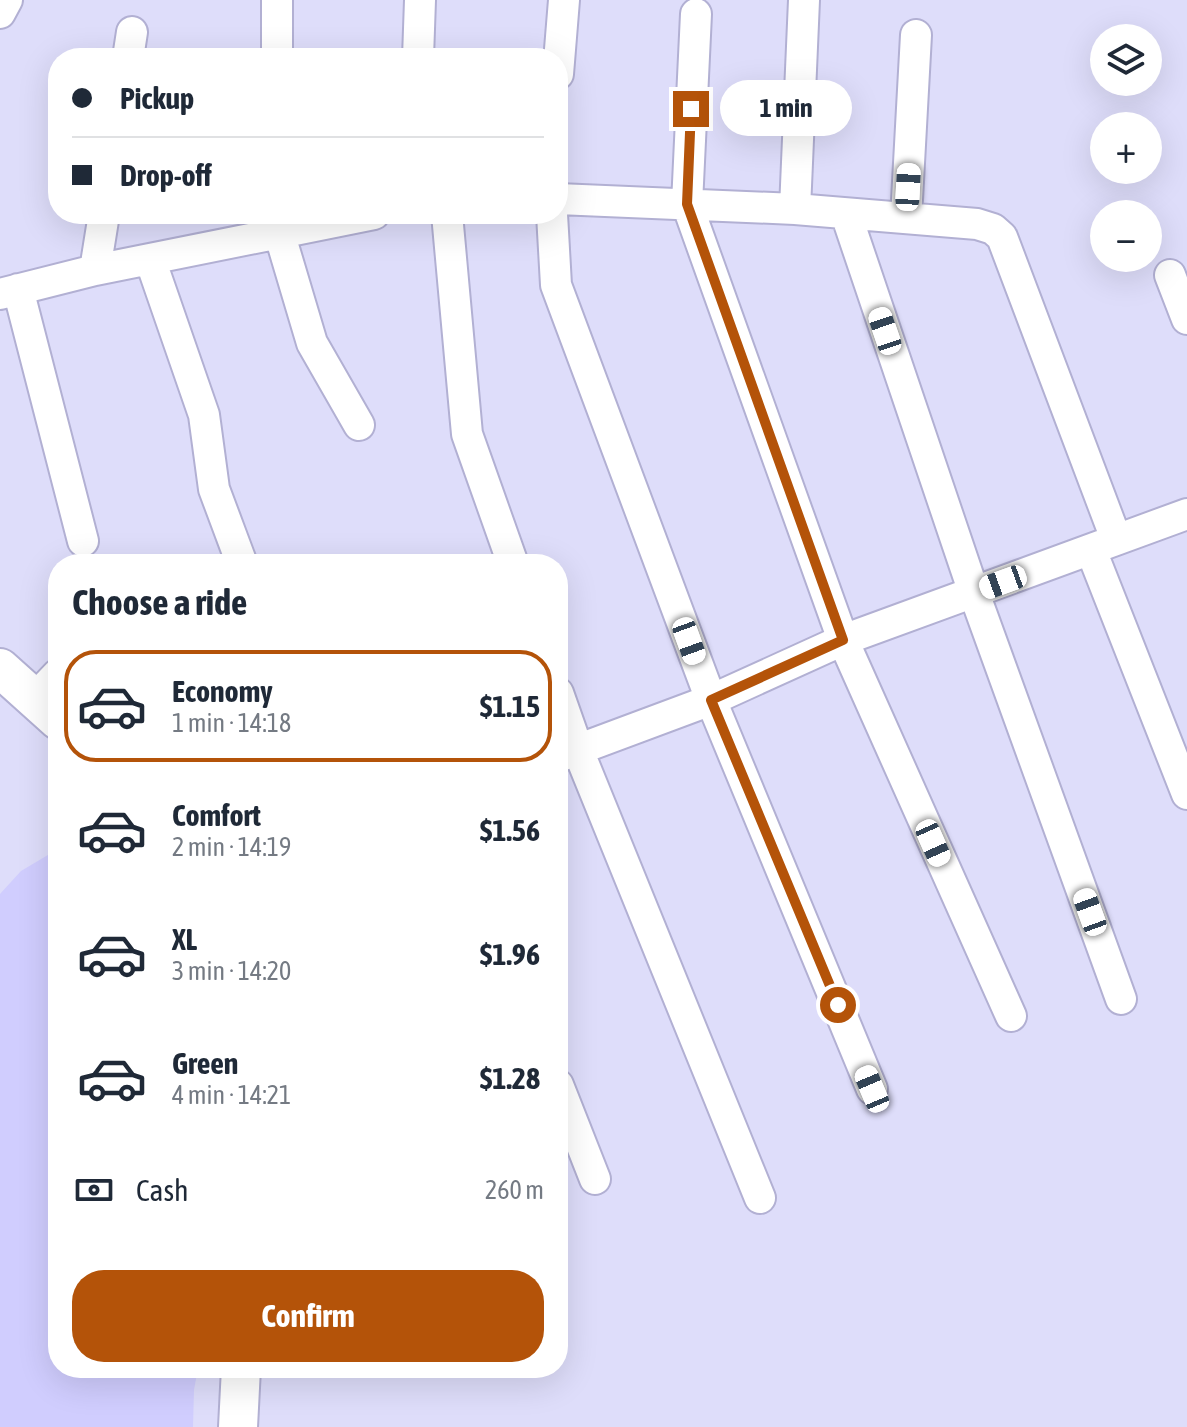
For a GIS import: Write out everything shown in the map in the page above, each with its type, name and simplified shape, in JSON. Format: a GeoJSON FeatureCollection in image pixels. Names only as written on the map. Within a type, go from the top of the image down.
{"type":"FeatureCollection","features":[{"type":"Feature","properties":{"kind":"street"},"geometry":{"type":"LineString","coordinates":[[0,13],[7,0]]}},
{"type":"Feature","properties":{"kind":"street"},"geometry":{"type":"LineString","coordinates":[[277,0],[277,48]]}},
{"type":"Feature","properties":{"kind":"street"},"geometry":{"type":"LineString","coordinates":[[418,48],[420,0]]}},
{"type":"Feature","properties":{"kind":"street"},"geometry":{"type":"LineString","coordinates":[[560,48],[564,0]]}},
{"type":"Feature","properties":{"kind":"street"},"geometry":{"type":"LineString","coordinates":[[795,209],[804,0]]}},
{"type":"Feature","properties":{"kind":"street"},"geometry":{"type":"LineString","coordinates":[[696,14],[687,204],[843,640],[1011,1016]]}},
{"type":"Feature","properties":{"kind":"street"},"geometry":{"type":"LineString","coordinates":[[906,218],[916,35]]}},
{"type":"Feature","properties":{"kind":"street"},"geometry":{"type":"LineString","coordinates":[[568,199],[795,209],[977,224],[993,229],[1002,237],[1187,794]]}},
{"type":"Feature","properties":{"kind":"street"},"geometry":{"type":"LineString","coordinates":[[846,214],[974,593],[1121,999]]}},
{"type":"Feature","properties":{"kind":"street"},"geometry":{"type":"LineString","coordinates":[[95,270],[102,224]]}},
{"type":"Feature","properties":{"kind":"street"},"geometry":{"type":"LineString","coordinates":[[83,541],[9,292],[150,259],[275,224]]}},
{"type":"Feature","properties":{"kind":"street"},"geometry":{"type":"LineString","coordinates":[[279,224],[312,343],[359,425]]}},
{"type":"Feature","properties":{"kind":"street"},"geometry":{"type":"LineString","coordinates":[[448,224],[467,434],[509,554]]}},
{"type":"Feature","properties":{"kind":"street"},"geometry":{"type":"LineString","coordinates":[[553,224],[556,285],[711,700],[872,1089]]}},
{"type":"Feature","properties":{"kind":"street"},"geometry":{"type":"LineString","coordinates":[[150,259],[204,415],[214,489],[238,554]]}},
{"type":"Feature","properties":{"kind":"street"},"geometry":{"type":"LineString","coordinates":[[1170,275],[1187,319]]}},
{"type":"Feature","properties":{"kind":"street"},"geometry":{"type":"LineString","coordinates":[[760,1198],[568,754],[711,700],[843,640],[1187,514]]}},
{"type":"Feature","properties":{"kind":"street"},"geometry":{"type":"LineString","coordinates":[[0,668],[48,697]]}},
{"type":"Feature","properties":{"kind":"street"},"geometry":{"type":"LineString","coordinates":[[568,1110],[595,1179]]}},
{"type":"Feature","properties":{"kind":"street"},"geometry":{"type":"LineString","coordinates":[[238,1427],[240,1378]]}},
{"type":"Feature","properties":{"kind":"shaded area"},"geometry":{"type":"Polygon","coordinates":[[[48,855],[48,1378],[196,1378],[193,1427],[0,1427],[0,894],[21,871],[48,855]]]}},
{"type":"Feature","properties":{"kind":"route"},"geometry":{"type":"LineString","coordinates":[[691,109],[687,204],[843,640],[711,700],[838,1005]]}}]}
